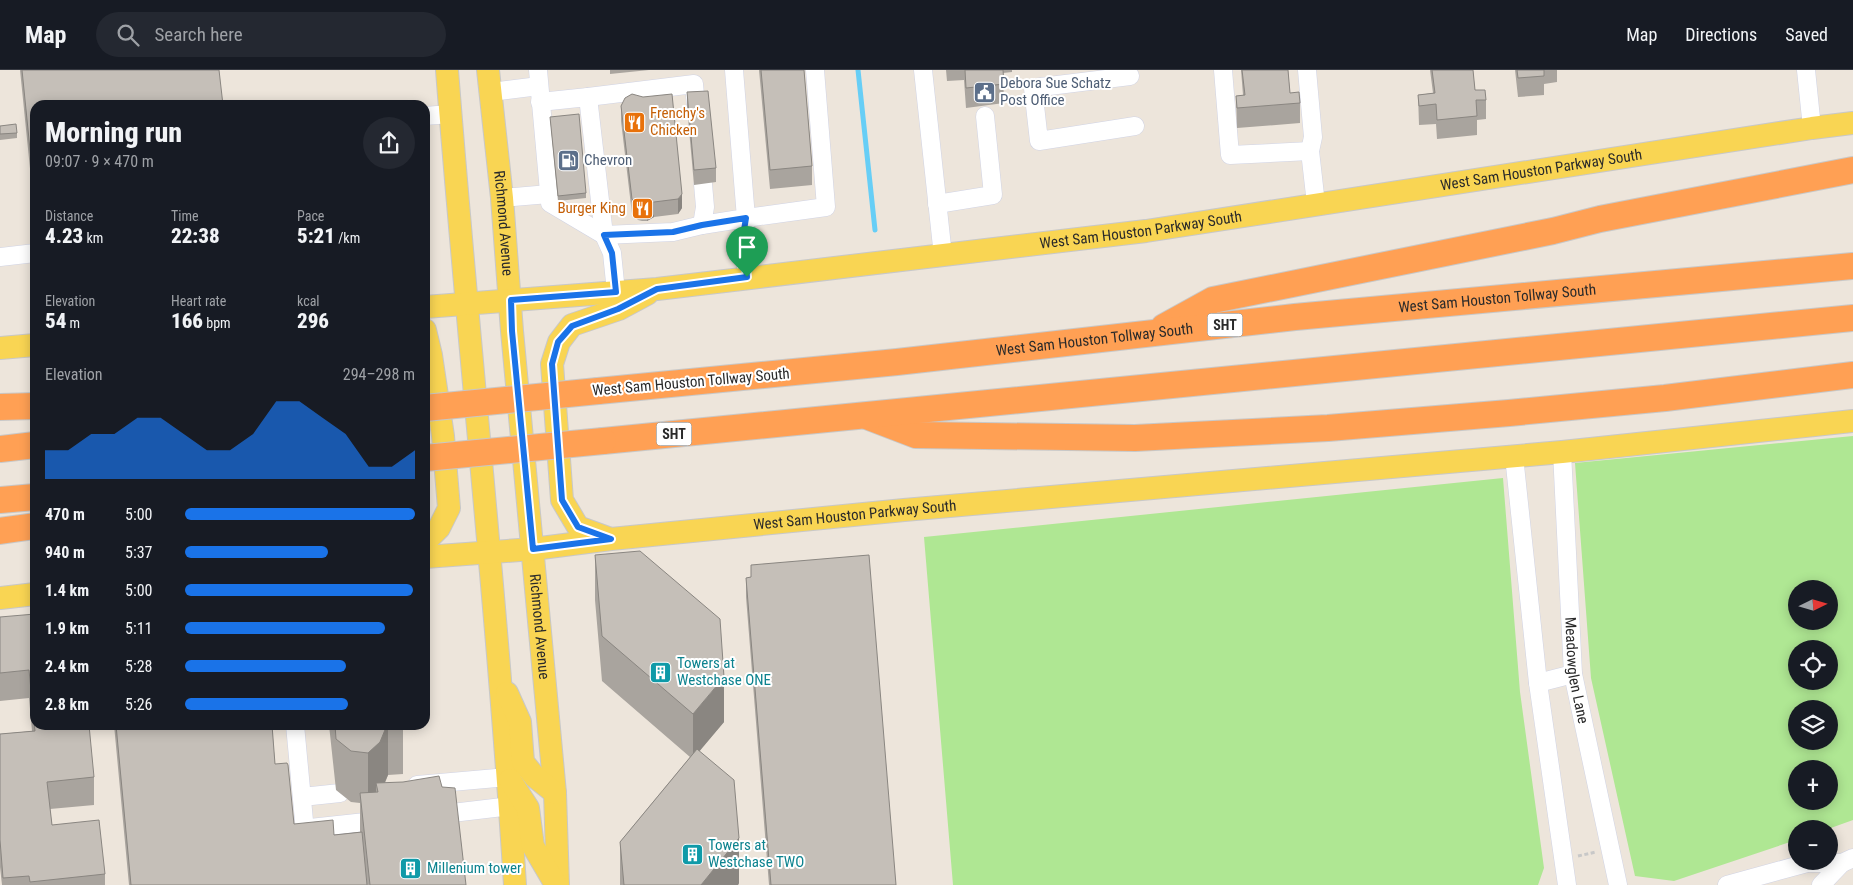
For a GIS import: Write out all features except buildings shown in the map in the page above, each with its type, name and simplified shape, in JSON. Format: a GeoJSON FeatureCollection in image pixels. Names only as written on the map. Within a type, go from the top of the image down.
{"type":"FeatureCollection","features":[{"type":"Feature","properties":{"kind":"highway"},"geometry":{"type":"LineString","coordinates":[[1153,333],[1213,300],[1600,219],[1853,170]]}},
{"type":"Feature","properties":{"kind":"highway","name":"West Sam Houston Tollway South"},"geometry":{"type":"LineString","coordinates":[[430,407],[897,362],[1294,317],[1853,266]]}},
{"type":"Feature","properties":{"kind":"highway","name":"SHT"},"geometry":{"type":"LineString","coordinates":[[430,458],[1853,318]]}},
{"type":"Feature","properties":{"kind":"highway"},"geometry":{"type":"LineString","coordinates":[[863,415],[916,435],[1135,438],[1328,428],[1510,413],[1665,398],[1853,375]]}},
{"type":"Feature","properties":{"kind":"highway"},"geometry":{"type":"LineString","coordinates":[[430,403],[472,403]]}},
{"type":"Feature","properties":{"kind":"highway"},"geometry":{"type":"LineString","coordinates":[[0,407],[30,406]]}},
{"type":"Feature","properties":{"kind":"highway"},"geometry":{"type":"LineString","coordinates":[[0,449],[30,446]]}},
{"type":"Feature","properties":{"kind":"highway"},"geometry":{"type":"LineString","coordinates":[[0,500],[30,497]]}},
{"type":"Feature","properties":{"kind":"highway"},"geometry":{"type":"LineString","coordinates":[[0,531],[30,527]]}},
{"type":"Feature","properties":{"kind":"main road"},"geometry":{"type":"LineString","coordinates":[[446,70],[490,552],[516,885]]}},
{"type":"Feature","properties":{"kind":"main road","name":"Richmond Avenue"},"geometry":{"type":"LineString","coordinates":[[488,70],[502,198],[512,331],[555,793],[557,885]]}},
{"type":"Feature","properties":{"kind":"main road","name":"West Sam Houston Parkway South"},"geometry":{"type":"LineString","coordinates":[[430,307],[657,289],[1146,231],[1853,123]]}},
{"type":"Feature","properties":{"kind":"main road"},"geometry":{"type":"LineString","coordinates":[[611,539],[578,527],[562,500],[552,364],[558,342],[572,326],[618,309],[657,289]]}},
{"type":"Feature","properties":{"kind":"main road"},"geometry":{"type":"LineString","coordinates":[[0,348],[30,345]]}},
{"type":"Feature","properties":{"kind":"main road"},"geometry":{"type":"LineString","coordinates":[[430,351],[443,436],[449,508],[439,528],[430,537]]}},
{"type":"Feature","properties":{"kind":"main road","name":"West Sam Houston Parkway South"},"geometry":{"type":"LineString","coordinates":[[430,557],[533,549],[611,539],[897,511],[1562,452],[1853,421]]}},
{"type":"Feature","properties":{"kind":"main road"},"geometry":{"type":"LineString","coordinates":[[0,598],[30,595]]}},
{"type":"Feature","properties":{"kind":"main road"},"geometry":{"type":"LineString","coordinates":[[500,677],[520,722],[523,762],[534,777],[555,793]]}},
{"type":"Feature","properties":{"kind":"main road"},"geometry":{"type":"LineString","coordinates":[[508,777],[528,808],[533,846],[557,885]]}},
{"type":"Feature","properties":{"kind":"street"},"geometry":{"type":"LineString","coordinates":[[734,70],[746,218],[743,236],[747,277]]}},
{"type":"Feature","properties":{"kind":"street"},"geometry":{"type":"LineString","coordinates":[[539,86],[550,203],[604,235],[673,232],[702,225],[826,207],[815,70]]}},
{"type":"Feature","properties":{"kind":"street"},"geometry":{"type":"LineString","coordinates":[[923,70],[943,256]]}},
{"type":"Feature","properties":{"kind":"street"},"geometry":{"type":"LineString","coordinates":[[1223,70],[1230,155],[1310,151]]}},
{"type":"Feature","properties":{"kind":"street"},"geometry":{"type":"LineString","coordinates":[[1307,70],[1313,137],[1310,151],[1316,204]]}},
{"type":"Feature","properties":{"kind":"street"},"geometry":{"type":"LineString","coordinates":[[1806,70],[1812,128]]}},
{"type":"Feature","properties":{"kind":"street"},"geometry":{"type":"LineString","coordinates":[[1130,76],[1033,88],[1039,141],[1135,126]]}},
{"type":"Feature","properties":{"kind":"street"},"geometry":{"type":"LineString","coordinates":[[490,92],[539,86],[588,97],[694,84],[696,106]]}},
{"type":"Feature","properties":{"kind":"street"},"geometry":{"type":"LineString","coordinates":[[588,97],[604,235],[612,253],[616,292]]}},
{"type":"Feature","properties":{"kind":"street"},"geometry":{"type":"LineString","coordinates":[[430,116],[450,114]]}},
{"type":"Feature","properties":{"kind":"street"},"geometry":{"type":"LineString","coordinates":[[937,204],[993,195],[985,116]]}},
{"type":"Feature","properties":{"kind":"street"},"geometry":{"type":"LineString","coordinates":[[702,225],[706,207],[704,184]]}},
{"type":"Feature","properties":{"kind":"street"},"geometry":{"type":"LineString","coordinates":[[502,198],[549,194]]}},
{"type":"Feature","properties":{"kind":"street"},"geometry":{"type":"LineString","coordinates":[[0,257],[30,254]]}},
{"type":"Feature","properties":{"kind":"street","name":"Meadowglen Lane"},"geometry":{"type":"LineString","coordinates":[[1562,452],[1573,674],[1618,885]]}},
{"type":"Feature","properties":{"kind":"street"},"geometry":{"type":"LineString","coordinates":[[1514,456],[1538,683],[1567,885]]}},
{"type":"Feature","properties":{"kind":"street"},"geometry":{"type":"LineString","coordinates":[[1538,683],[1573,674]]}},
{"type":"Feature","properties":{"kind":"street"},"geometry":{"type":"LineString","coordinates":[[296,730],[305,835],[345,825],[401,818]]}},
{"type":"Feature","properties":{"kind":"street"},"geometry":{"type":"LineString","coordinates":[[401,787],[508,777]]}},
{"type":"Feature","properties":{"kind":"street"},"geometry":{"type":"LineString","coordinates":[[302,797],[340,793]]}},
{"type":"Feature","properties":{"kind":"street"},"geometry":{"type":"LineString","coordinates":[[419,816],[510,806]]}},
{"type":"Feature","properties":{"kind":"street"},"geometry":{"type":"LineString","coordinates":[[345,825],[347,843]]}},
{"type":"Feature","properties":{"kind":"street"},"geometry":{"type":"LineString","coordinates":[[1727,885],[1807,863],[1847,860]]}},
{"type":"Feature","properties":{"kind":"street"},"geometry":{"type":"LineString","coordinates":[[1821,885],[1847,860]]}},
{"type":"Feature","properties":{"kind":"path"},"geometry":{"type":"LineString","coordinates":[[1576,856],[1599,851]]}},
{"type":"Feature","properties":{"kind":"green space"},"geometry":{"type":"Polygon","coordinates":[[[1853,436],[1853,820],[1838,825],[1838,820],[1788,820],[1788,843],[1674,881],[1635,876],[1591,678],[1575,463],[1853,436]]]}},
{"type":"Feature","properties":{"kind":"green space"},"geometry":{"type":"Polygon","coordinates":[[[1503,478],[1520,692],[1544,868],[1538,885],[953,885],[924,537],[1503,478]]]}},
{"type":"Feature","properties":{"kind":"waterway"},"geometry":{"type":"LineString","coordinates":[[858,70],[875,230]]}},
{"type":"Feature","properties":{"kind":"place","name":"Debora Sue Schatz Post Office"},"geometry":{"type":"Point","coordinates":[984,92]}},
{"type":"Feature","properties":{"kind":"place","name":"Frenchy's Chicken"},"geometry":{"type":"Point","coordinates":[634,122]}},
{"type":"Feature","properties":{"kind":"place","name":"Chevron"},"geometry":{"type":"Point","coordinates":[568,160]}},
{"type":"Feature","properties":{"kind":"place","name":"Burger King"},"geometry":{"type":"Point","coordinates":[642,208]}},
{"type":"Feature","properties":{"kind":"place","name":"Towers at Westchase ONE"},"geometry":{"type":"Point","coordinates":[661,672]}},
{"type":"Feature","properties":{"kind":"place","name":"Towers at Westchase TWO"},"geometry":{"type":"Point","coordinates":[692,854]}},
{"type":"Feature","properties":{"kind":"place","name":"Millenium tower"},"geometry":{"type":"Point","coordinates":[411,868]}},
{"type":"Feature","properties":{"kind":"route"},"geometry":{"type":"LineString","coordinates":[[746,218],[743,236],[747,277],[657,289],[618,309],[572,326],[558,342],[552,364],[562,500],[578,527],[611,539],[533,549],[512,331],[511,300],[616,292],[612,253],[604,235],[673,232],[746,218]]}}]}
